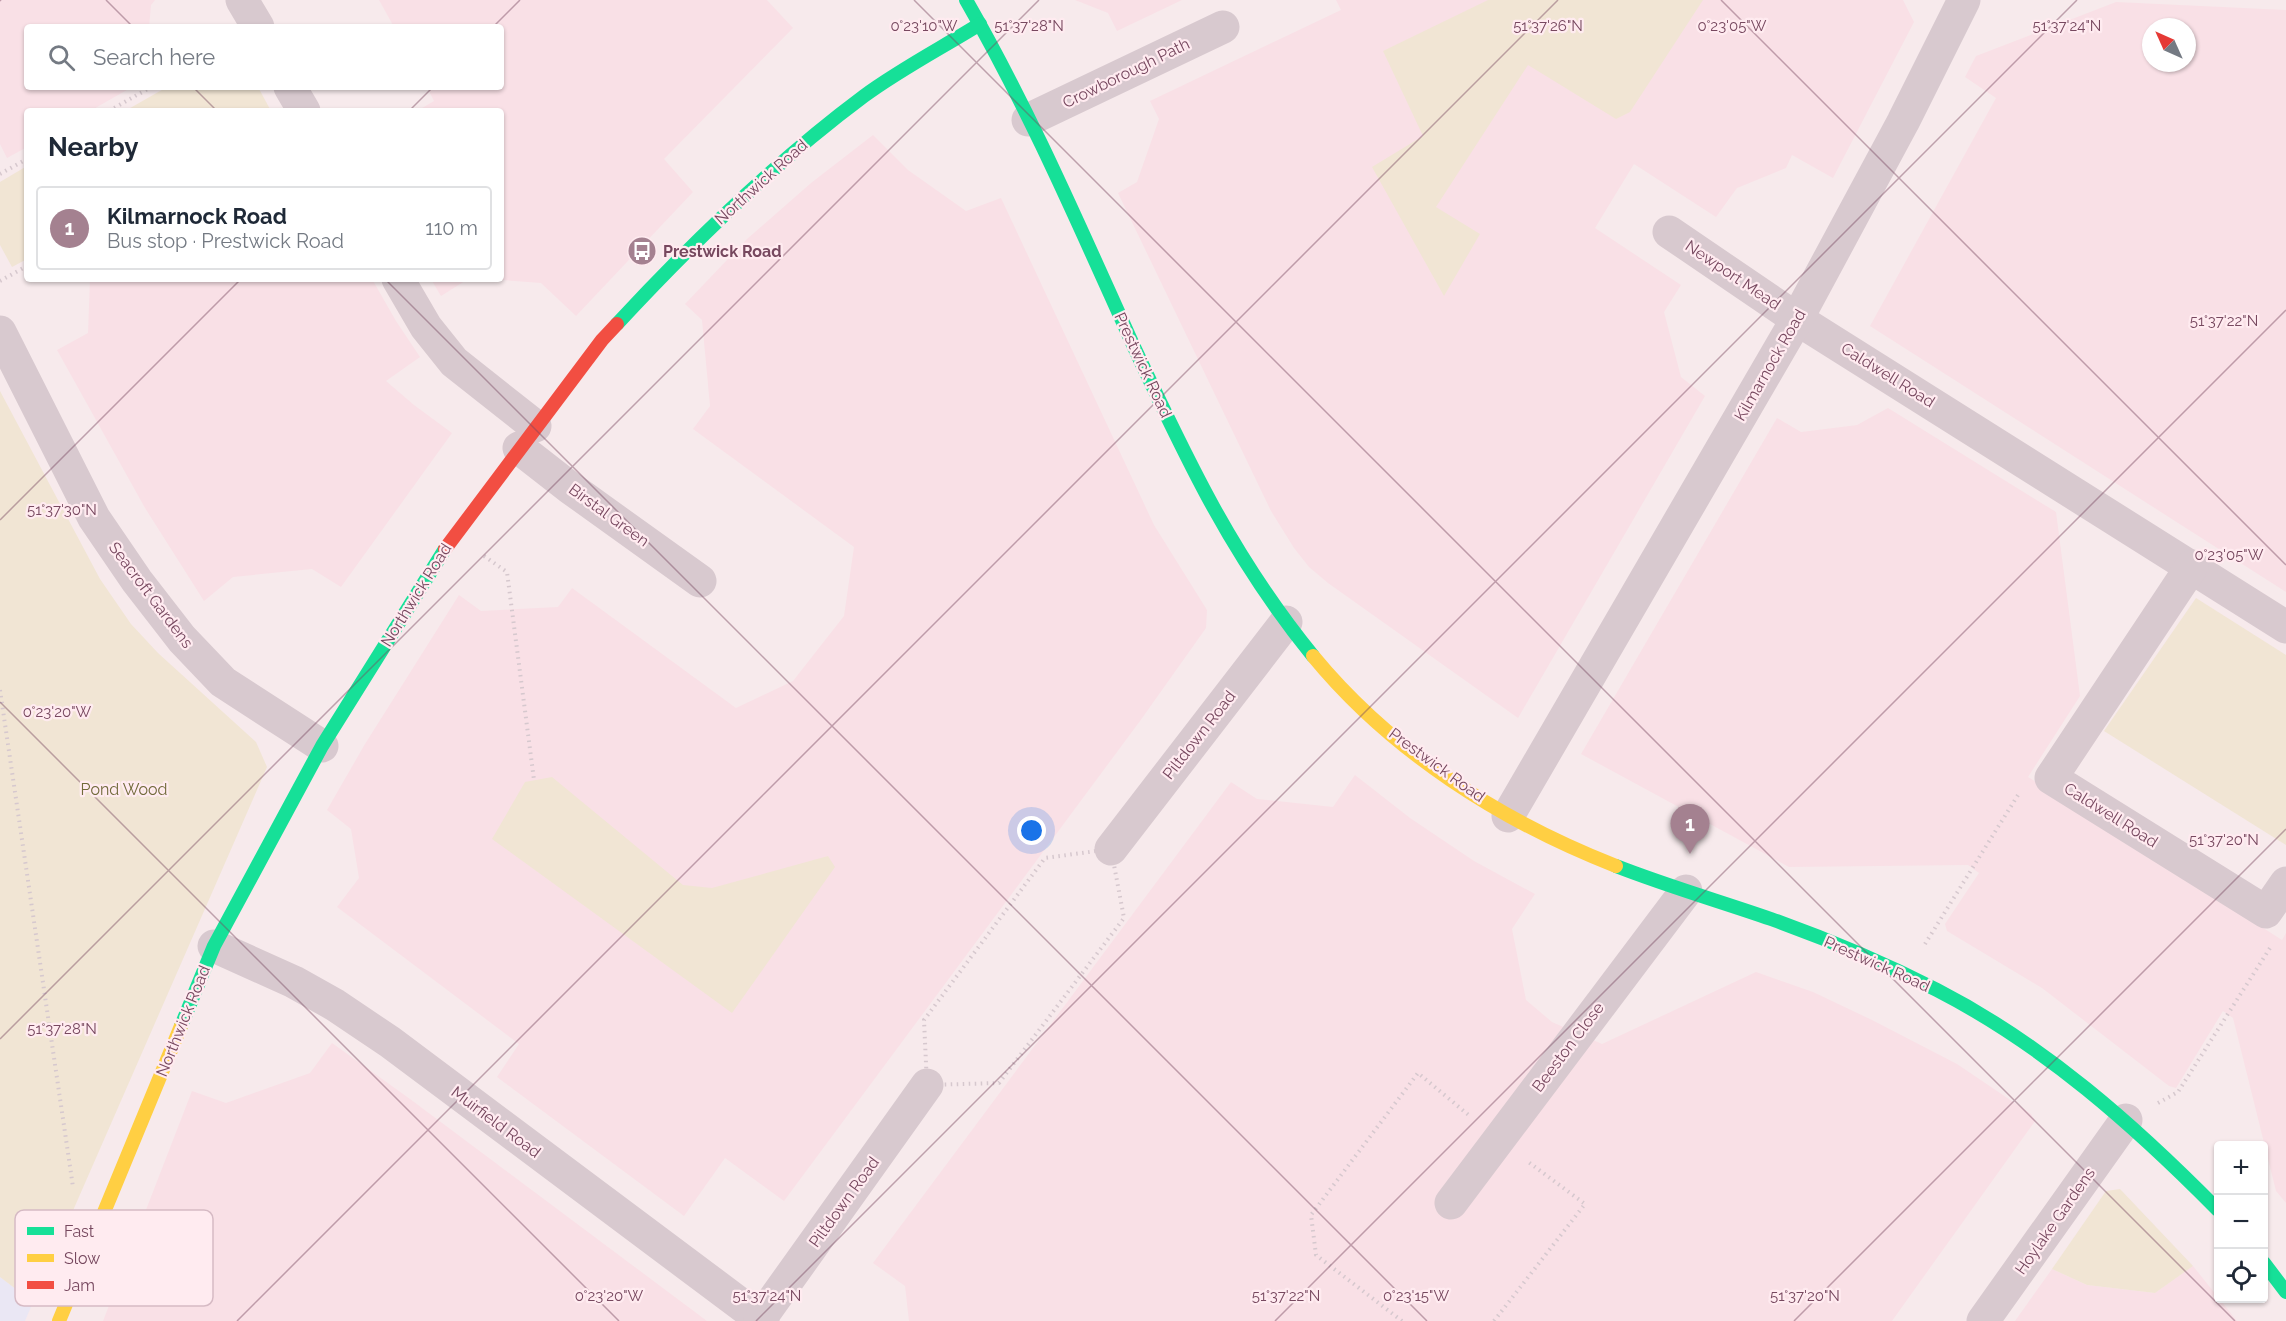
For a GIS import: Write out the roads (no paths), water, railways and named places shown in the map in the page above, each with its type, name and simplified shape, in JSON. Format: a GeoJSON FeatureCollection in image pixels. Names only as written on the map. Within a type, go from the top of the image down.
{"type":"FeatureCollection","features":[{"type":"Feature","properties":{"kind":"main road","name":"Prestwick Road"},"geometry":{"type":"LineString","coordinates":[[966,0],[1028,120],[1195,478],[1237,552],[1286,622],[1368,714],[1436,769],[1508,816],[1594,858],[1827,940],[1941,992],[2009,1033],[2082,1085],[2126,1120],[2183,1173],[2214,1206]]}},
{"type":"Feature","properties":{"kind":"main road","name":"Northwick Road"},"geometry":{"type":"LineString","coordinates":[[105,1210],[214,946],[322,747],[454,535],[602,340],[679,257],[801,145],[866,94],[980,24]]}},
{"type":"Feature","properties":{"kind":"main road"},"geometry":{"type":"LineString","coordinates":[[2268,1268],[2286,1292]]}},
{"type":"Feature","properties":{"kind":"main road","name":"Northwick Road"},"geometry":{"type":"LineString","coordinates":[[59,1321],[65,1306]]}},
{"type":"Feature","properties":{"kind":"street"},"geometry":{"type":"LineString","coordinates":[[242,0],[256,24]]}},
{"type":"Feature","properties":{"kind":"street","name":"Kilmarnock Road"},"geometry":{"type":"LineString","coordinates":[[1508,816],[1797,319],[1903,122],[1964,0]]}},
{"type":"Feature","properties":{"kind":"street","name":"Crowborough Path"},"geometry":{"type":"LineString","coordinates":[[1028,120],[1223,27]]}},
{"type":"Feature","properties":{"kind":"street"},"geometry":{"type":"LineString","coordinates":[[292,90],[302,108]]}},
{"type":"Feature","properties":{"kind":"street","name":"Newport Mead"},"geometry":{"type":"LineString","coordinates":[[1669,232],[1797,319]]}},
{"type":"Feature","properties":{"kind":"street","name":"Birstal Green"},"geometry":{"type":"LineString","coordinates":[[400,282],[426,327],[454,362],[527,437],[569,487],[700,581]]}},
{"type":"Feature","properties":{"kind":"street","name":"Caldwell Road"},"geometry":{"type":"LineString","coordinates":[[1797,319],[2286,627]]}},
{"type":"Feature","properties":{"kind":"street","name":"Seacroft Gardens"},"geometry":{"type":"LineString","coordinates":[[0,332],[94,518],[137,581],[169,622],[223,682],[322,747]]}},
{"type":"Feature","properties":{"kind":"street","name":"Caldwell Road"},"geometry":{"type":"LineString","coordinates":[[2192,566],[2051,778],[2266,912],[2286,883]]}},
{"type":"Feature","properties":{"kind":"street","name":"Piltdown Road"},"geometry":{"type":"LineString","coordinates":[[1111,849],[1286,622]]}},
{"type":"Feature","properties":{"kind":"street","name":"Beeston Close"},"geometry":{"type":"LineString","coordinates":[[1451,1203],[1686,891]]}},
{"type":"Feature","properties":{"kind":"street","name":"Muirfield Road"},"geometry":{"type":"LineString","coordinates":[[214,946],[294,982],[335,1005],[390,1042],[762,1320]]}},
{"type":"Feature","properties":{"kind":"street","name":"Piltdown Road"},"geometry":{"type":"LineString","coordinates":[[762,1320],[927,1085]]}},
{"type":"Feature","properties":{"kind":"street","name":"Hoylake Gardens"},"geometry":{"type":"LineString","coordinates":[[1983,1321],[2126,1120]]}},
{"type":"Feature","properties":{"kind":"place","name":"Prestwick Road"},"geometry":{"type":"Point","coordinates":[642,251]}},
{"type":"Feature","properties":{"kind":"place","name":"Kilmarnock Road"},"geometry":{"type":"Point","coordinates":[1690,854]}},
{"type":"Feature","properties":{"kind":"park label","name":"Pond Wood"},"geometry":{"type":"Point","coordinates":[124,789]}}]}
